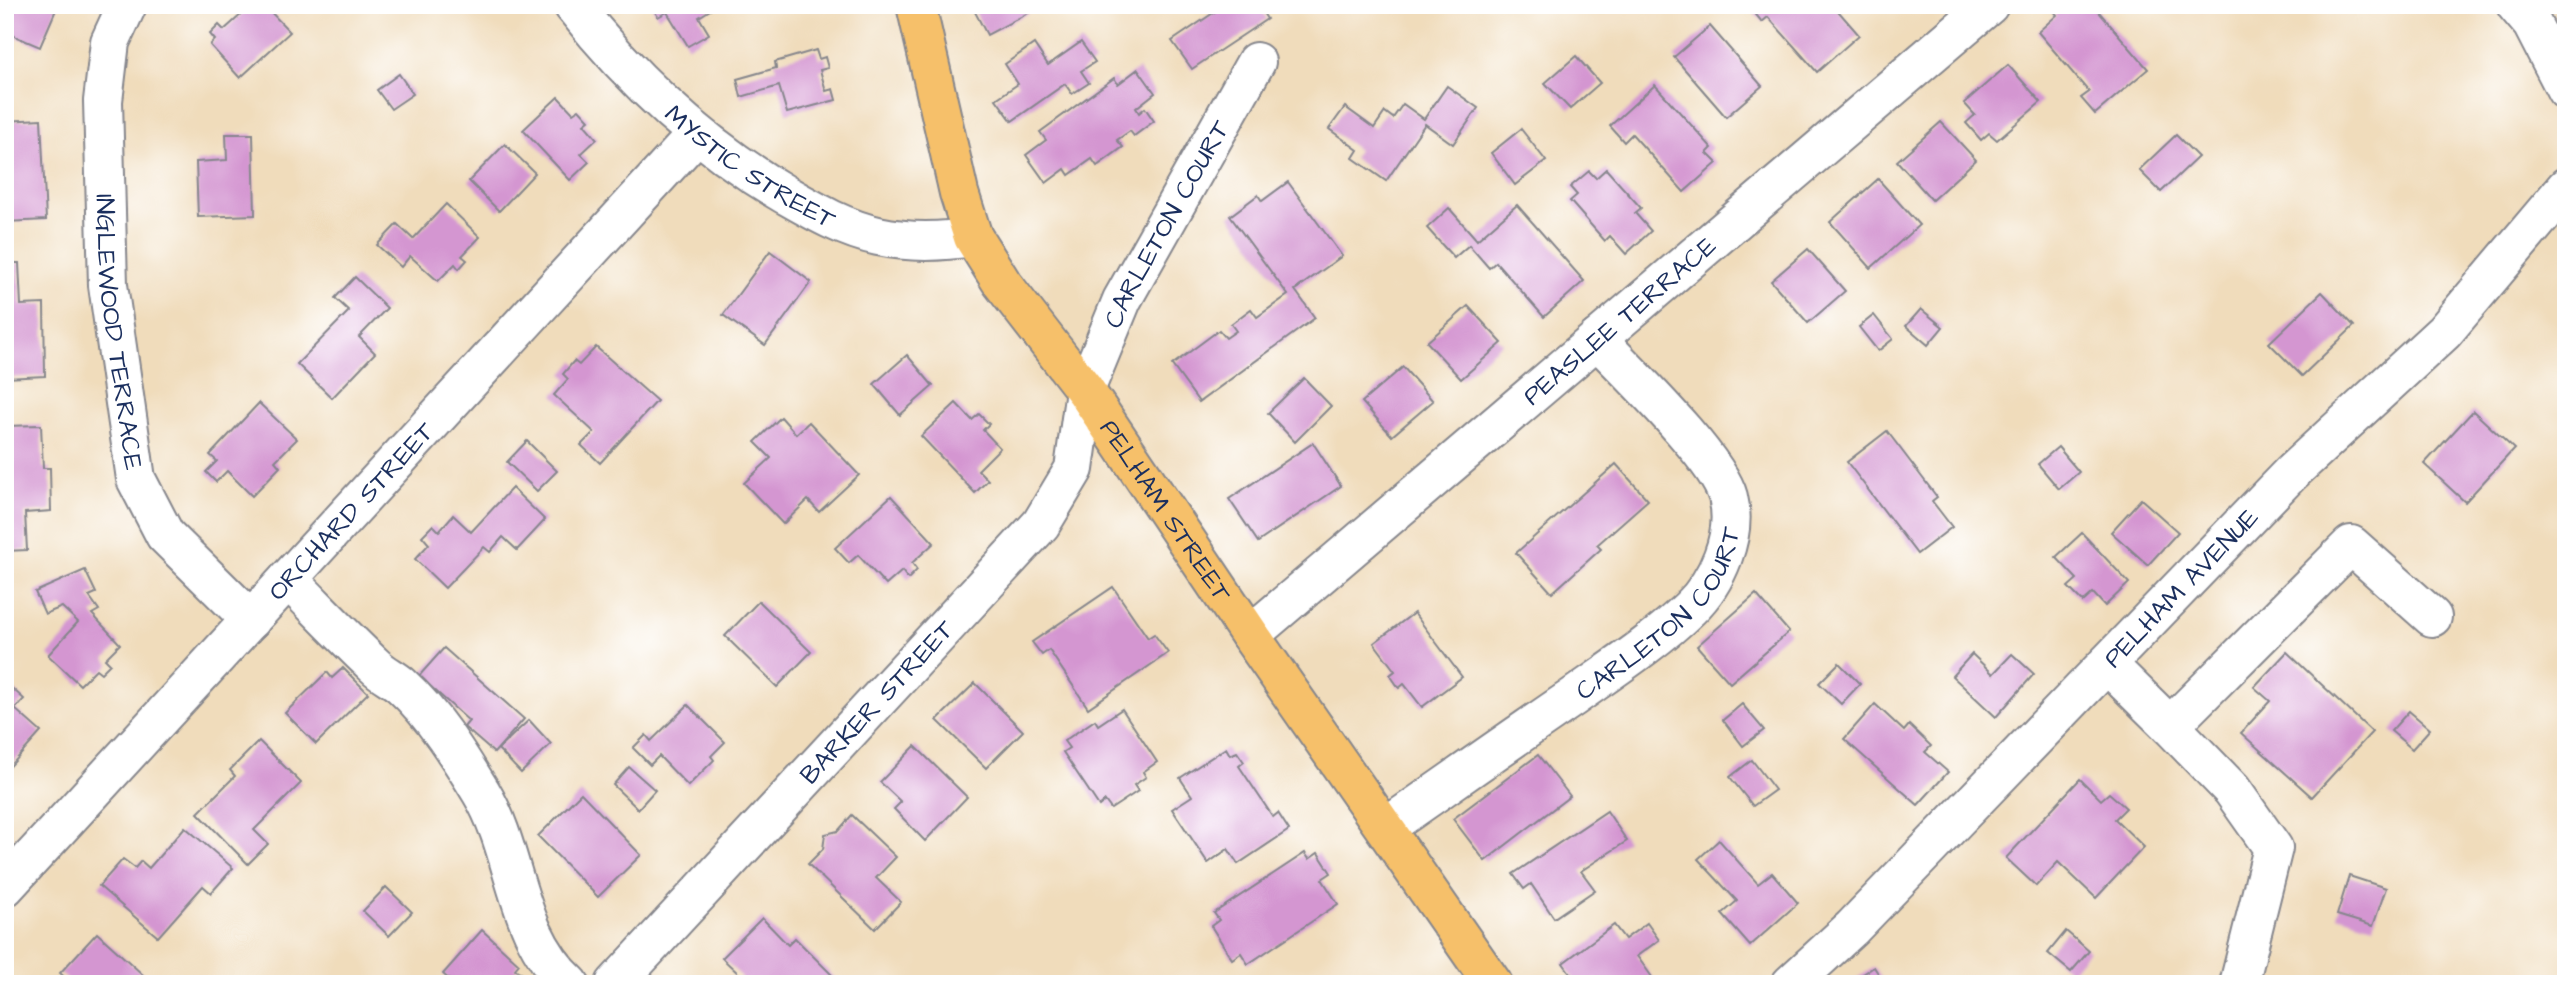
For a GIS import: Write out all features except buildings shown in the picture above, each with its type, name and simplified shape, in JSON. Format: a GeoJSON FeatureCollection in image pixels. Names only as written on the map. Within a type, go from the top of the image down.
{"type":"FeatureCollection","features":[{"type":"Feature","properties":{"kind":"main road","name":"PELHAM STREET"},"geometry":{"type":"LineString","coordinates":[[916,5],[958,193],[973,237],[1002,283],[1085,390],[1250,635],[1493,984]]}},
{"type":"Feature","properties":{"kind":"street","name":"INGLEWOOD TERRACE"},"geometry":{"type":"LineString","coordinates":[[127,5],[110,42],[103,101],[108,285],[136,479],[165,535],[250,620]]}},
{"type":"Feature","properties":{"kind":"street","name":"MYSTIC STREET"},"geometry":{"type":"LineString","coordinates":[[573,5],[609,52],[652,97],[696,135],[751,175],[817,214],[877,236],[933,243],[973,237]]}},
{"type":"Feature","properties":{"kind":"street","name":"PEASLEE TERRACE"},"geometry":{"type":"LineString","coordinates":[[1250,635],[1989,5]]}},
{"type":"Feature","properties":{"kind":"street"},"geometry":{"type":"LineString","coordinates":[[2516,5],[2532,24],[2566,90]]}},
{"type":"Feature","properties":{"kind":"street","name":"CARLETON COURT"},"geometry":{"type":"LineString","coordinates":[[1085,390],[1122,300],[1256,62]]}},
{"type":"Feature","properties":{"kind":"street","name":"ORCHARD STREET"},"geometry":{"type":"LineString","coordinates":[[5,887],[696,135]]}},
{"type":"Feature","properties":{"kind":"street"},"geometry":{"type":"LineString","coordinates":[[2565,187],[2566,180]]}},
{"type":"Feature","properties":{"kind":"street","name":"PELHAM AVENUE"},"geometry":{"type":"LineString","coordinates":[[1791,984],[1852,928],[2291,473],[2444,332],[2565,187]]}},
{"type":"Feature","properties":{"kind":"street","name":"CARLETON COURT"},"geometry":{"type":"LineString","coordinates":[[1385,828],[1620,663],[1690,607],[1713,577],[1728,541],[1731,513],[1727,494],[1679,427],[1597,339]]}},
{"type":"Feature","properties":{"kind":"street","name":"BARKER STREET"},"geometry":{"type":"LineString","coordinates":[[615,984],[1041,524],[1074,468],[1085,390]]}},
{"type":"Feature","properties":{"kind":"street"},"geometry":{"type":"LineString","coordinates":[[2169,726],[2351,545],[2432,617]]}},
{"type":"Feature","properties":{"kind":"street"},"geometry":{"type":"LineString","coordinates":[[288,579],[377,668],[401,685],[453,750],[482,794],[502,835],[526,921],[559,974],[570,984]]}},
{"type":"Feature","properties":{"kind":"street"},"geometry":{"type":"LineString","coordinates":[[2107,664],[2232,790],[2273,848],[2239,984]]}}]}
